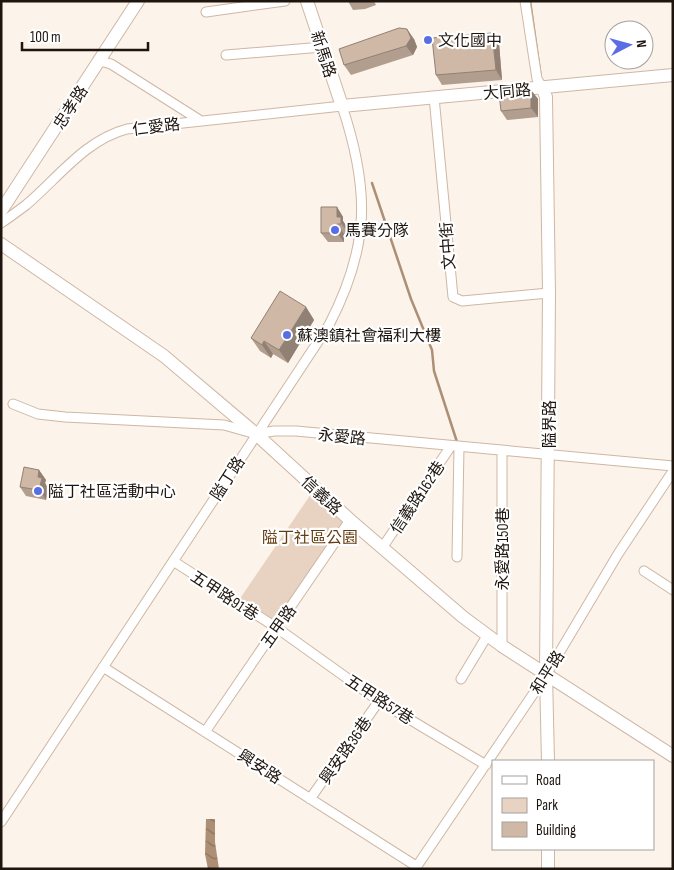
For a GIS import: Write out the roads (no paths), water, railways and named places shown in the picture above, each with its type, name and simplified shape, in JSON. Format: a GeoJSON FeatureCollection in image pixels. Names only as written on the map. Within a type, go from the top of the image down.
{"type":"FeatureCollection","features":[{"type":"Feature","properties":{"kind":"street","name":"忠孝路"},"geometry":{"type":"LineString","coordinates":[[1,211],[138,1]]}},
{"type":"Feature","properties":{"kind":"street"},"geometry":{"type":"LineString","coordinates":[[206,12],[285,1]]}},
{"type":"Feature","properties":{"kind":"street","name":"新馬路"},"geometry":{"type":"LineString","coordinates":[[307,1],[342,106]]}},
{"type":"Feature","properties":{"kind":"street"},"geometry":{"type":"LineString","coordinates":[[526,1],[538,79],[542,87]]}},
{"type":"Feature","properties":{"kind":"street"},"geometry":{"type":"LineString","coordinates":[[226,55],[322,47]]}},
{"type":"Feature","properties":{"kind":"street"},"geometry":{"type":"LineString","coordinates":[[100,61],[111,64],[201,121]]}},
{"type":"Feature","properties":{"kind":"street","name":"大同路"},"geometry":{"type":"LineString","coordinates":[[342,106],[673,75]]}},
{"type":"Feature","properties":{"kind":"street","name":"隘界路"},"geometry":{"type":"LineString","coordinates":[[542,87],[546,97],[549,293],[546,676],[548,760]]}},
{"type":"Feature","properties":{"kind":"street","name":"文中街"},"geometry":{"type":"LineString","coordinates":[[434,97],[452,297],[462,301],[549,293]]}},
{"type":"Feature","properties":{"kind":"street","name":"仁愛路"},"geometry":{"type":"LineString","coordinates":[[1,223],[26,204],[82,153],[107,136],[127,129],[342,106]]}},
{"type":"Feature","properties":{"kind":"street","name":"隘丁路"},"geometry":{"type":"LineString","coordinates":[[1,822],[329,325],[344,296],[353,269],[360,236],[362,186],[354,145],[342,106]]}},
{"type":"Feature","properties":{"kind":"street","name":"信義路"},"geometry":{"type":"LineString","coordinates":[[1,244],[164,356],[256,434],[382,548],[487,636],[546,676],[673,756]]}},
{"type":"Feature","properties":{"kind":"street","name":"永愛路"},"geometry":{"type":"LineString","coordinates":[[13,404],[38,414],[96,420],[224,426],[256,434],[274,431],[296,431],[502,452],[673,466]]}},
{"type":"Feature","properties":{"kind":"street"},"geometry":{"type":"LineString","coordinates":[[455,447],[457,557]]}},
{"type":"Feature","properties":{"kind":"street","name":"信義路162巷"},"geometry":{"type":"LineString","coordinates":[[382,548],[455,447]]}},
{"type":"Feature","properties":{"kind":"street","name":"永愛路150巷"},"geometry":{"type":"LineString","coordinates":[[502,452],[502,646]]}},
{"type":"Feature","properties":{"kind":"street","name":"和平路"},"geometry":{"type":"LineString","coordinates":[[416,867],[546,676],[618,554],[673,471]]}},
{"type":"Feature","properties":{"kind":"street","name":"五甲路"},"geometry":{"type":"LineString","coordinates":[[205,732],[350,520]]}},
{"type":"Feature","properties":{"kind":"street","name":"五甲路91巷"},"geometry":{"type":"LineString","coordinates":[[173,561],[277,628]]}},
{"type":"Feature","properties":{"kind":"street"},"geometry":{"type":"LineString","coordinates":[[644,571],[673,590]]}},
{"type":"Feature","properties":{"kind":"street","name":"五甲路57巷"},"geometry":{"type":"LineString","coordinates":[[277,628],[379,701],[486,766]]}},
{"type":"Feature","properties":{"kind":"street"},"geometry":{"type":"LineString","coordinates":[[461,679],[487,636]]}},
{"type":"Feature","properties":{"kind":"street","name":"興安路"},"geometry":{"type":"LineString","coordinates":[[104,667],[416,867]]}},
{"type":"Feature","properties":{"kind":"street","name":"興安路36巷"},"geometry":{"type":"LineString","coordinates":[[310,798],[379,701]]}},
{"type":"Feature","properties":{"kind":"street"},"geometry":{"type":"LineString","coordinates":[[548,850],[548,869]]}},
{"type":"Feature","properties":{"kind":"water"},"geometry":{"type":"Polygon","coordinates":[[[206,819],[215,819],[215,842],[219,869],[208,869],[205,854],[206,819]]]}},
{"type":"Feature","properties":{"kind":"waterway"},"geometry":{"type":"LineString","coordinates":[[530,1],[541,79]]}},
{"type":"Feature","properties":{"kind":"waterway"},"geometry":{"type":"LineString","coordinates":[[372,183],[411,299],[432,350],[434,371],[457,442]]}},
{"type":"Feature","properties":{"kind":"place","name":"文化國中"},"geometry":{"type":"Point","coordinates":[428,40]}},
{"type":"Feature","properties":{"kind":"place","name":"馬賽分隊"},"geometry":{"type":"Point","coordinates":[335,230]}},
{"type":"Feature","properties":{"kind":"place","name":"蘇澳鎮社會福利大樓"},"geometry":{"type":"Point","coordinates":[287,335]}},
{"type":"Feature","properties":{"kind":"place","name":"隘丁社區活動中心"},"geometry":{"type":"Point","coordinates":[38,491]}},
{"type":"Feature","properties":{"kind":"park label","name":"隘丁社區公園"},"geometry":{"type":"Point","coordinates":[310,537]}}]}
